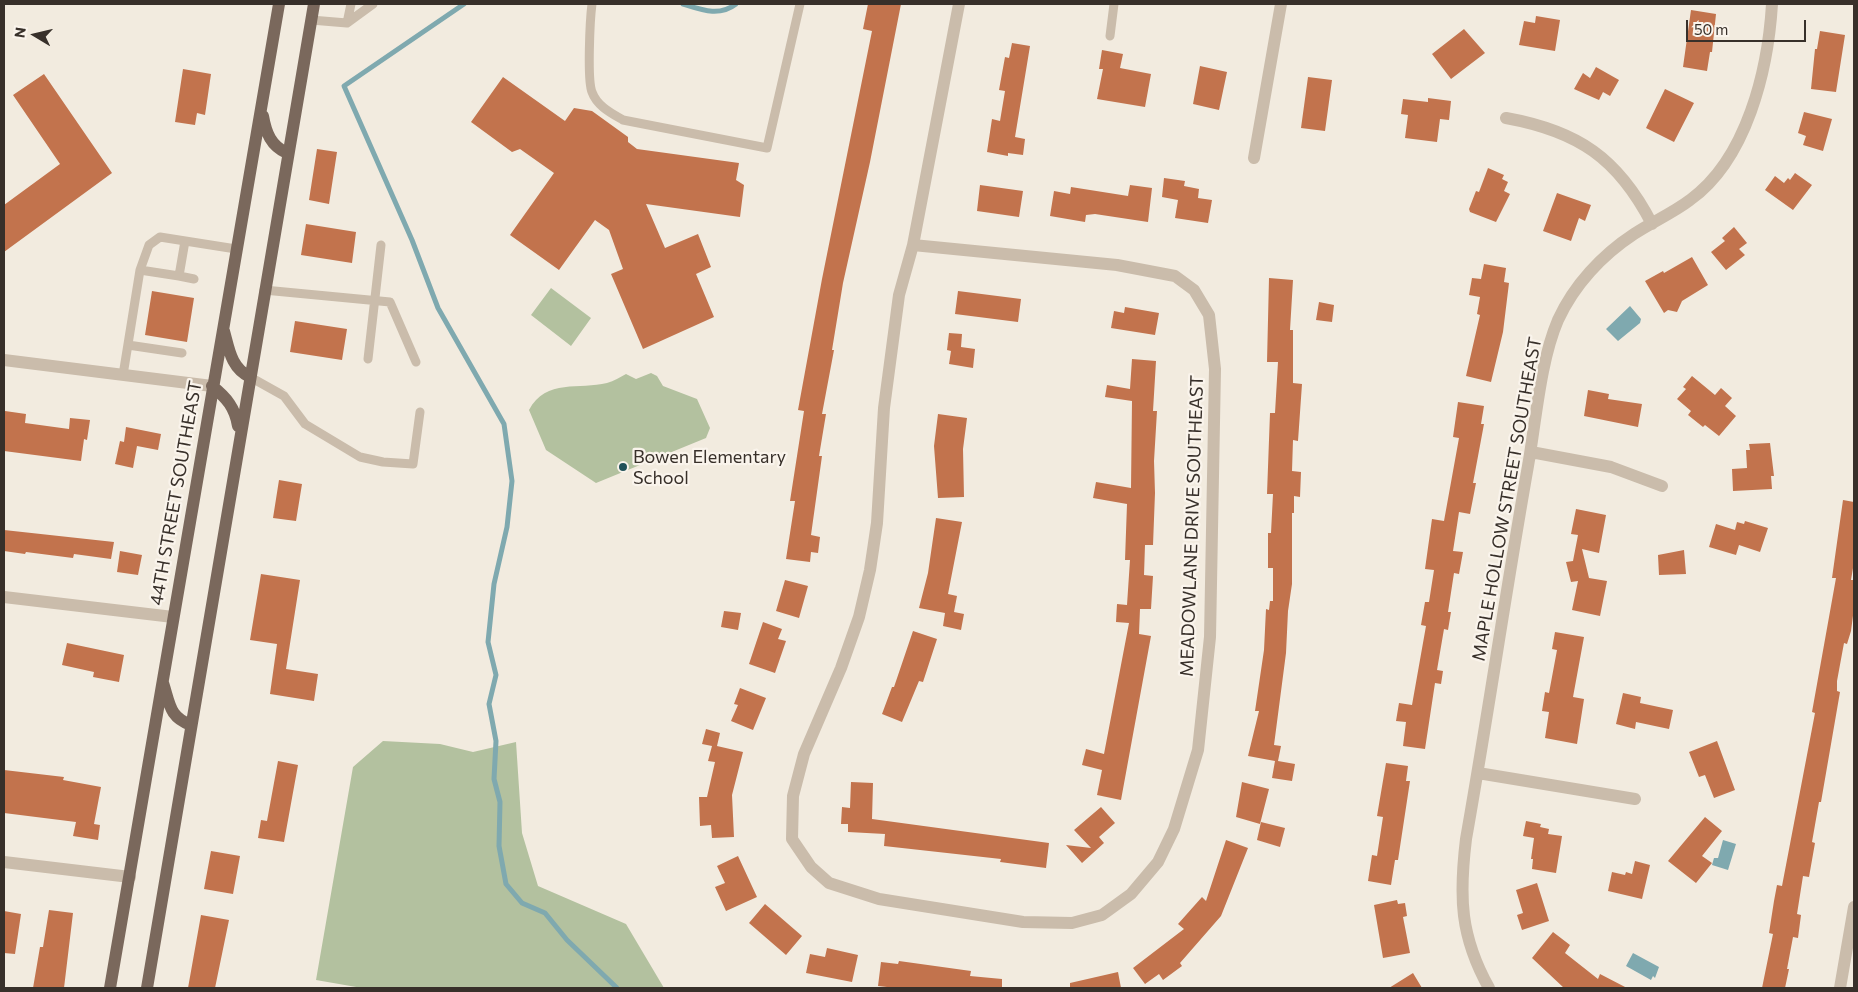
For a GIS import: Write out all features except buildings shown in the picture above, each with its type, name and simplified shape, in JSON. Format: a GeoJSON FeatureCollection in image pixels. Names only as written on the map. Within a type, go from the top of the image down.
{"type":"FeatureCollection","features":[{"type":"Feature","properties":{"kind":"main road","name":"44TH STREET SOUTHEAST"},"geometry":{"type":"LineString","coordinates":[[110,988],[279,4]]}},
{"type":"Feature","properties":{"kind":"main road"},"geometry":{"type":"LineString","coordinates":[[147,988],[287,153],[314,4]]}},
{"type":"Feature","properties":{"kind":"main road"},"geometry":{"type":"LineString","coordinates":[[261,108],[269,137],[277,148],[287,153]]}},
{"type":"Feature","properties":{"kind":"main road"},"geometry":{"type":"LineString","coordinates":[[223,326],[232,360],[240,372],[250,377]]}},
{"type":"Feature","properties":{"kind":"main road"},"geometry":{"type":"LineString","coordinates":[[212,386],[226,397],[236,412],[240,436]]}},
{"type":"Feature","properties":{"kind":"main road"},"geometry":{"type":"LineString","coordinates":[[162,680],[171,711],[180,721],[191,725]]}},
{"type":"Feature","properties":{"kind":"street","name":"MEADOWLANE DRIVE SOUTHEAST"},"geometry":{"type":"LineString","coordinates":[[913,245],[1117,265],[1175,276],[1194,290],[1209,315],[1215,369],[1210,637],[1198,750],[1174,829],[1158,862],[1131,894],[1102,915],[1072,923],[1023,922],[878,899],[829,883],[811,867],[792,838],[793,796],[804,754],[841,668],[859,617],[870,570],[877,523],[884,408],[899,295],[913,245],[959,4]]}},
{"type":"Feature","properties":{"kind":"street"},"geometry":{"type":"LineString","coordinates":[[1254,158],[1281,4]]}},
{"type":"Feature","properties":{"kind":"street","name":"MAPLE HOLLOW STREET SOUTHEAST"},"geometry":{"type":"LineString","coordinates":[[1489,988],[1475,962],[1467,940],[1463,917],[1461,880],[1541,387],[1553,333],[1571,295],[1598,264],[1634,234],[1695,196],[1716,174],[1736,145],[1750,114],[1761,76],[1771,24],[1772,4]]}},
{"type":"Feature","properties":{"kind":"street"},"geometry":{"type":"LineString","coordinates":[[1506,118],[1540,124],[1562,132],[1600,156],[1623,178],[1652,224]]}},
{"type":"Feature","properties":{"kind":"street"},"geometry":{"type":"LineString","coordinates":[[4,360],[212,386]]}},
{"type":"Feature","properties":{"kind":"street"},"geometry":{"type":"LineString","coordinates":[[1531,452],[1610,467],[1662,486]]}},
{"type":"Feature","properties":{"kind":"street"},"geometry":{"type":"LineString","coordinates":[[4,597],[173,616]]}},
{"type":"Feature","properties":{"kind":"street"},"geometry":{"type":"LineString","coordinates":[[1478,773],[1635,799]]}},
{"type":"Feature","properties":{"kind":"street"},"geometry":{"type":"LineString","coordinates":[[4,862],[130,877]]}},
{"type":"Feature","properties":{"kind":"street"},"geometry":{"type":"LineString","coordinates":[[1840,988],[1852,933],[1854,907]]}},
{"type":"Feature","properties":{"kind":"lane"},"geometry":{"type":"LineString","coordinates":[[347,23],[351,4]]}},
{"type":"Feature","properties":{"kind":"lane"},"geometry":{"type":"LineString","coordinates":[[311,20],[347,23],[373,4]]}},
{"type":"Feature","properties":{"kind":"lane"},"geometry":{"type":"LineString","coordinates":[[592,4],[589,22],[591,92],[603,109],[623,120],[767,148],[800,4]]}},
{"type":"Feature","properties":{"kind":"lane"},"geometry":{"type":"LineString","coordinates":[[1110,36],[1114,4]]}},
{"type":"Feature","properties":{"kind":"lane"},"geometry":{"type":"LineString","coordinates":[[123,375],[140,270],[149,245],[160,237],[236,249]]}},
{"type":"Feature","properties":{"kind":"lane"},"geometry":{"type":"LineString","coordinates":[[179,276],[185,241]]}},
{"type":"Feature","properties":{"kind":"lane"},"geometry":{"type":"LineString","coordinates":[[368,359],[376,301],[380,245]]}},
{"type":"Feature","properties":{"kind":"lane"},"geometry":{"type":"LineString","coordinates":[[140,270],[194,279]]}},
{"type":"Feature","properties":{"kind":"lane"},"geometry":{"type":"LineString","coordinates":[[264,290],[390,302],[416,362]]}},
{"type":"Feature","properties":{"kind":"lane"},"geometry":{"type":"LineString","coordinates":[[128,345],[182,353]]}},
{"type":"Feature","properties":{"kind":"lane"},"geometry":{"type":"LineString","coordinates":[[250,377],[284,396],[304,424],[360,457],[383,462],[413,464],[420,412]]}},
{"type":"Feature","properties":{"kind":"green space"},"geometry":{"type":"Polygon","coordinates":[[[551,288],[591,318],[571,346],[531,315],[551,288]]]}},
{"type":"Feature","properties":{"kind":"green space"},"geometry":{"type":"Polygon","coordinates":[[[651,373],[657,376],[663,386],[697,399],[710,428],[706,438],[596,483],[546,450],[529,410],[536,400],[545,393],[564,387],[607,383],[626,374],[636,379],[651,373]]]}},
{"type":"Feature","properties":{"kind":"green space"},"geometry":{"type":"Polygon","coordinates":[[[383,741],[440,744],[473,752],[516,742],[522,833],[538,886],[626,924],[664,988],[362,988],[316,980],[353,767],[383,741]]]}},
{"type":"Feature","properties":{"kind":"water"},"geometry":{"type":"Polygon","coordinates":[[[1630,306],[1641,319],[1640,323],[1618,341],[1606,329],[1630,306]]]}},
{"type":"Feature","properties":{"kind":"water"},"geometry":{"type":"Polygon","coordinates":[[[1723,840],[1736,844],[1728,870],[1712,865],[1714,858],[1718,858],[1723,840]]]}},
{"type":"Feature","properties":{"kind":"water"},"geometry":{"type":"Polygon","coordinates":[[[1633,953],[1659,967],[1655,978],[1653,976],[1651,980],[1626,966],[1633,953]]]}},
{"type":"Feature","properties":{"kind":"waterway"},"geometry":{"type":"LineString","coordinates":[[464,4],[344,86],[412,240],[438,308],[504,424],[512,481],[507,527],[494,584],[488,642],[496,675],[489,704],[496,741],[494,779],[500,802],[499,846],[506,884],[522,903],[545,913],[567,940],[617,988]]}},
{"type":"Feature","properties":{"kind":"waterway"},"geometry":{"type":"LineString","coordinates":[[683,4],[710,11],[723,10],[736,4]]}},
{"type":"Feature","properties":{"kind":"place","name":"Bowen Elementary School"},"geometry":{"type":"Point","coordinates":[623,467]}}]}
